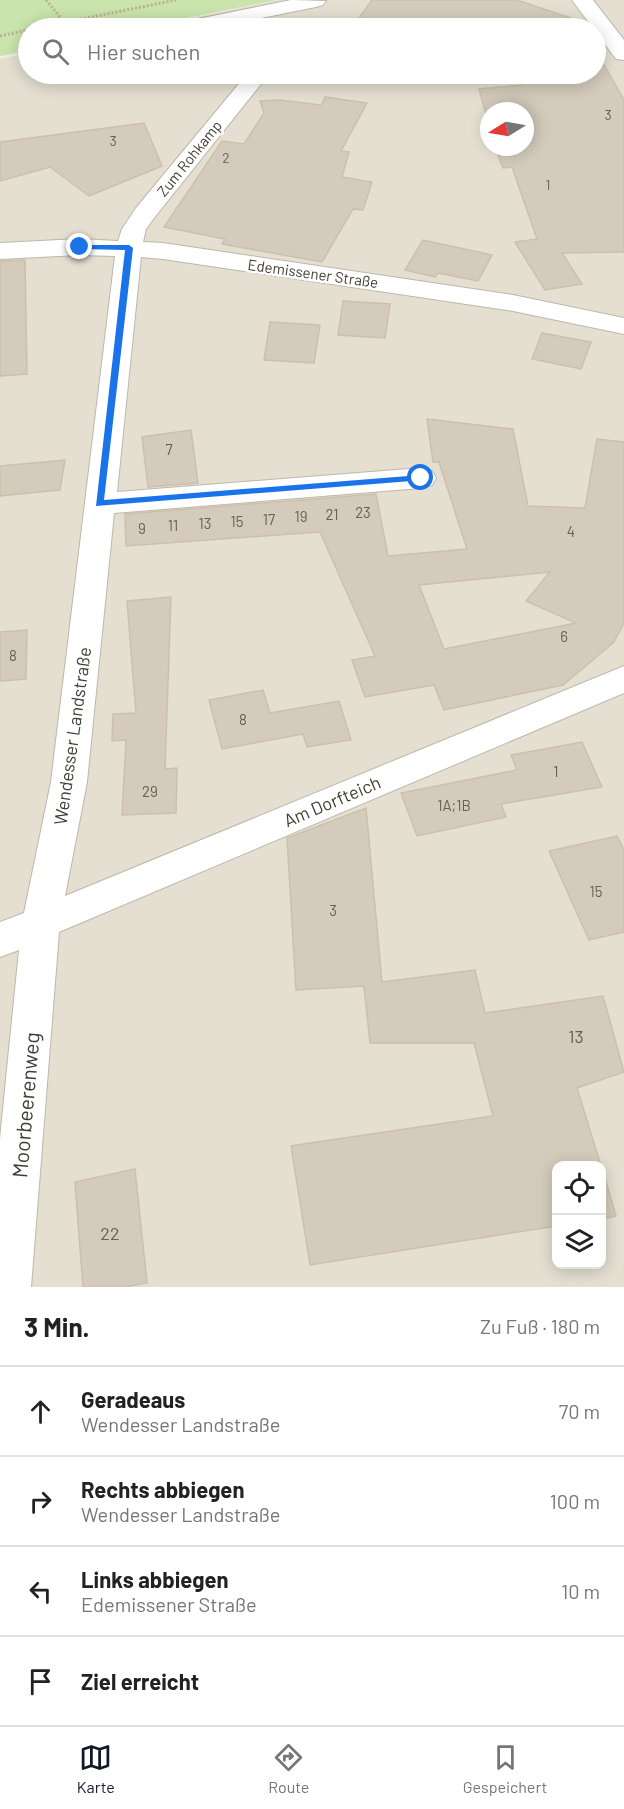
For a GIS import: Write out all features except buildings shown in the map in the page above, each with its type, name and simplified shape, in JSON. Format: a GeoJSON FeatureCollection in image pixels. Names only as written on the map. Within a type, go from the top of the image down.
{"type":"FeatureCollection","features":[{"type":"Feature","properties":{"kind":"street"},"geometry":{"type":"LineString","coordinates":[[231,18],[317,0]]}},
{"type":"Feature","properties":{"kind":"street"},"geometry":{"type":"LineString","coordinates":[[302,18],[317,0]]}},
{"type":"Feature","properties":{"kind":"street"},"geometry":{"type":"LineString","coordinates":[[582,0],[596,18]]}},
{"type":"Feature","properties":{"kind":"street"},"geometry":{"type":"LineString","coordinates":[[606,31],[624,54]]}},
{"type":"Feature","properties":{"kind":"street","name":"Zum Rohkamp"},"geometry":{"type":"LineString","coordinates":[[129,248],[134,229],[145,213],[250,84]]}},
{"type":"Feature","properties":{"kind":"street","name":"Edemissener Straße"},"geometry":{"type":"LineString","coordinates":[[0,251],[80,247],[163,251],[513,303],[624,326]]}},
{"type":"Feature","properties":{"kind":"street","name":"Wendesser Landstraße"},"geometry":{"type":"LineString","coordinates":[[41,922],[69,782],[129,248]]}},
{"type":"Feature","properties":{"kind":"street"},"geometry":{"type":"LineString","coordinates":[[99,504],[421,478]]}},
{"type":"Feature","properties":{"kind":"street","name":"Am Dorfteich"},"geometry":{"type":"LineString","coordinates":[[41,922],[624,679]]}},
{"type":"Feature","properties":{"kind":"street"},"geometry":{"type":"LineString","coordinates":[[0,940],[41,922]]}},
{"type":"Feature","properties":{"kind":"street","name":"Moorbeerenweg"},"geometry":{"type":"LineString","coordinates":[[8,1287],[41,922]]}},
{"type":"Feature","properties":{"kind":"path"},"geometry":{"type":"LineString","coordinates":[[46,0],[60,18]]}},
{"type":"Feature","properties":{"kind":"path"},"geometry":{"type":"LineString","coordinates":[[156,0],[159,3]]}},
{"type":"Feature","properties":{"kind":"path"},"geometry":{"type":"LineString","coordinates":[[88,18],[176,0]]}},
{"type":"Feature","properties":{"kind":"path"},"geometry":{"type":"LineString","coordinates":[[0,36],[18,32]]}},
{"type":"Feature","properties":{"kind":"shaded area"},"geometry":{"type":"Polygon","coordinates":[[[277,0],[624,0],[624,1287],[0,1287],[0,59],[18,55],[18,84],[606,84],[606,18],[191,18],[277,0]]]}},
{"type":"Feature","properties":{"kind":"green space"},"geometry":{"type":"Polygon","coordinates":[[[0,0],[276,0],[187,18],[18,18],[18,53],[0,56],[0,0]]]}},
{"type":"Feature","properties":{"kind":"route"},"geometry":{"type":"LineString","coordinates":[[80,247],[129,248],[99,504],[421,478]]}}]}
